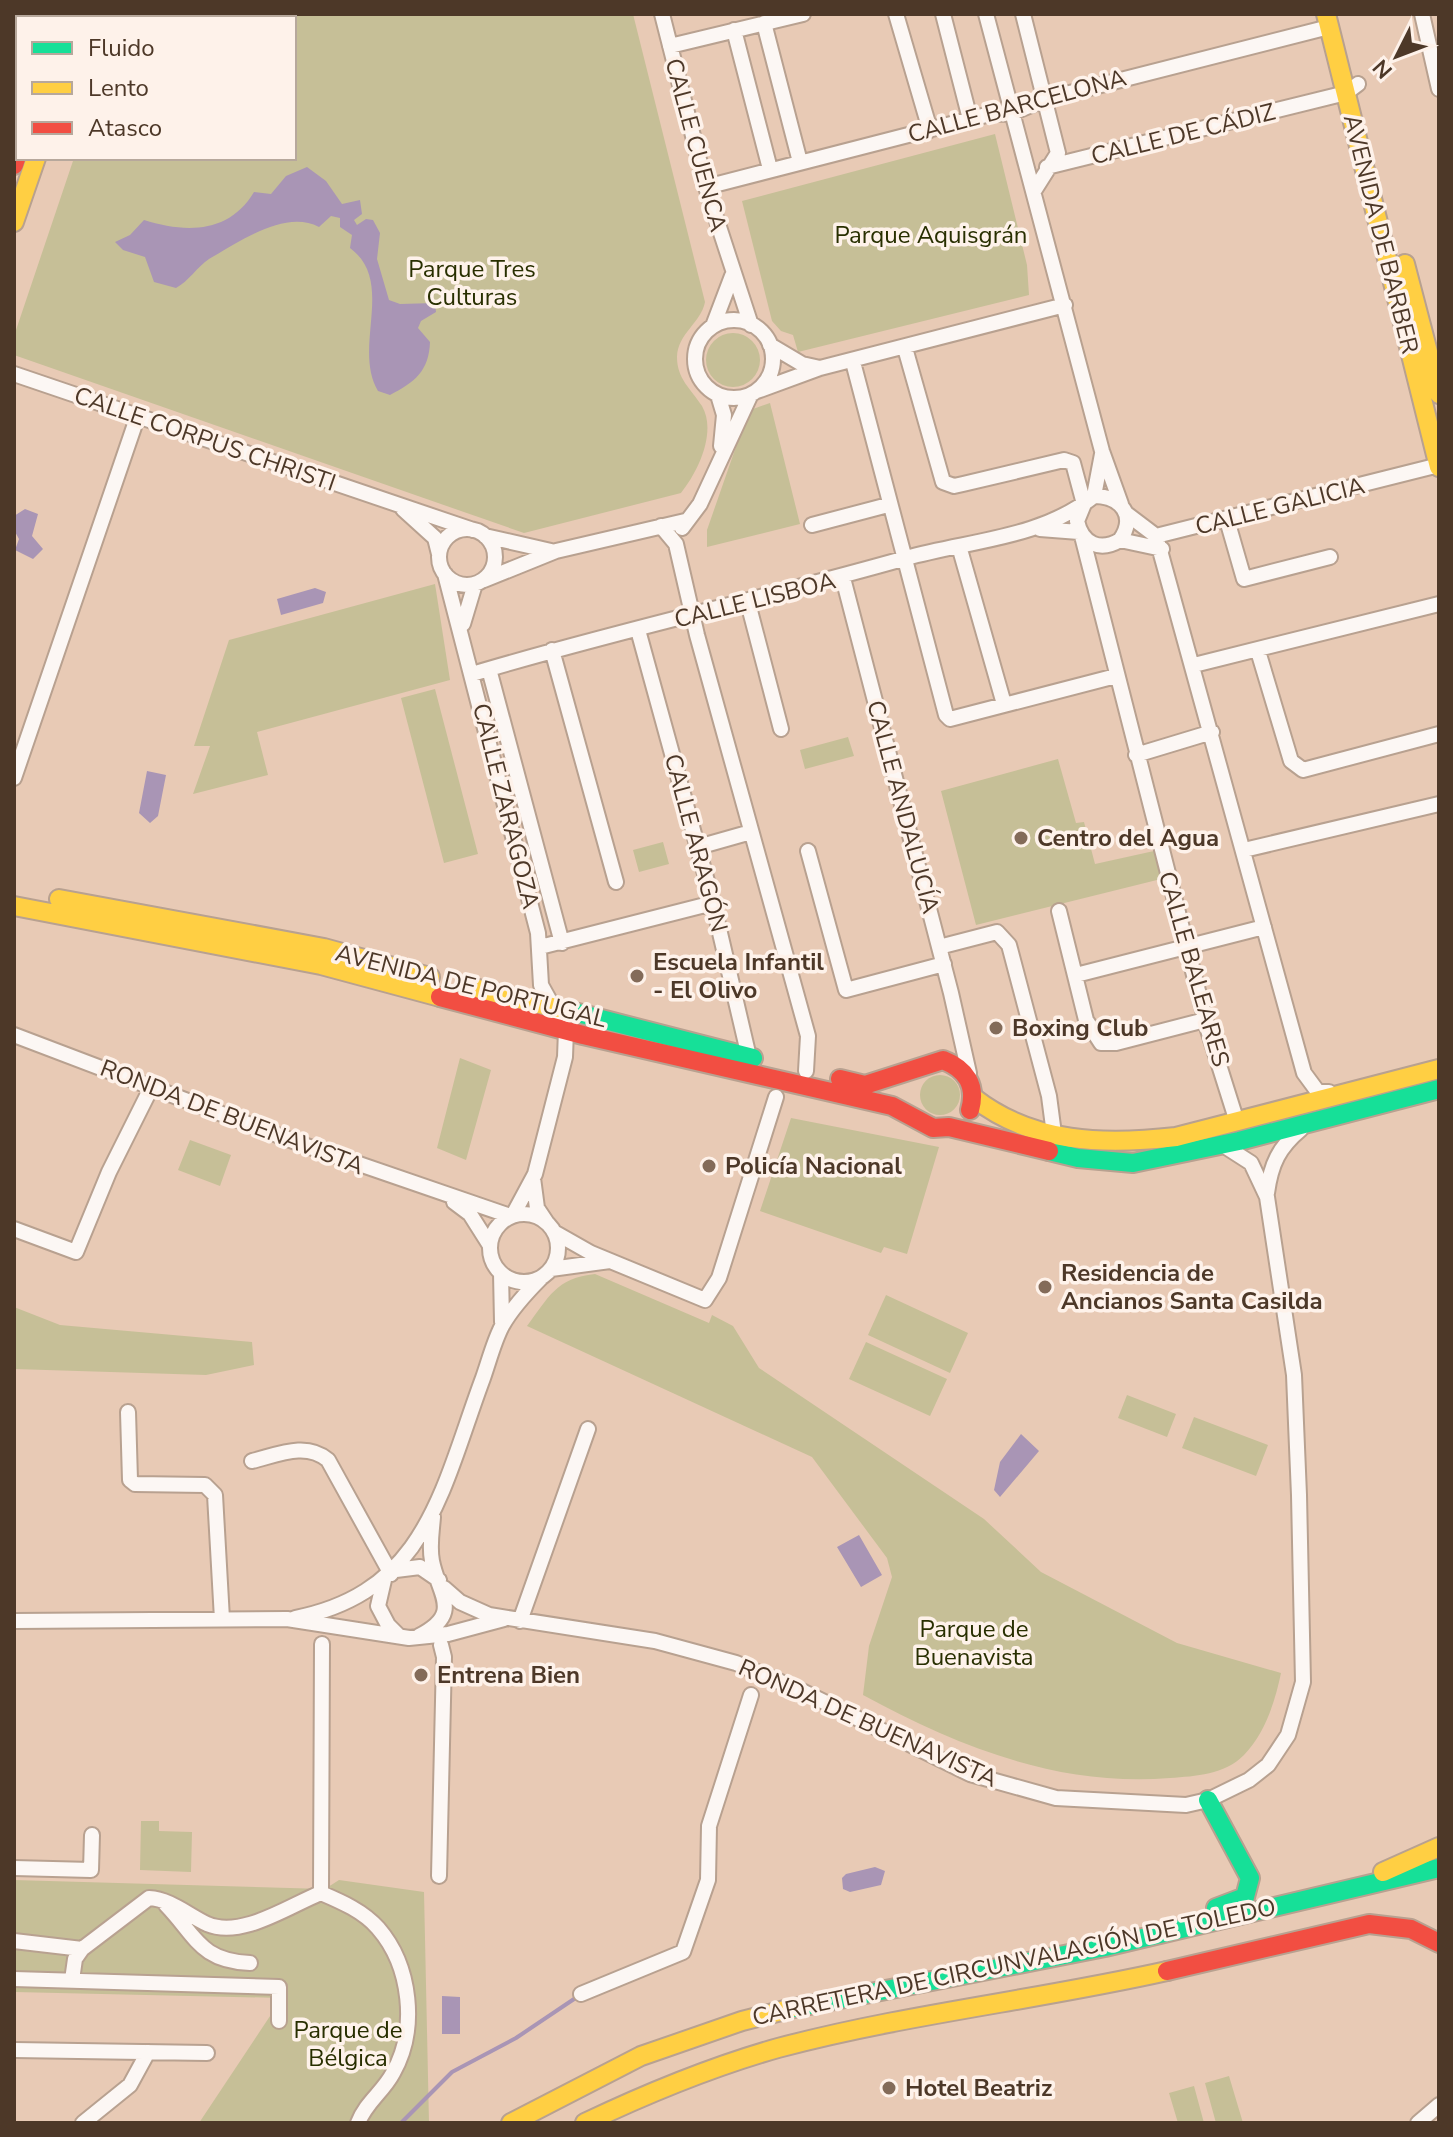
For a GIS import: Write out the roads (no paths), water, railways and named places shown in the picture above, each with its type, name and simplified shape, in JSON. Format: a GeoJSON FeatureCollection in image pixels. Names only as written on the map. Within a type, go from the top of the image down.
{"type":"FeatureCollection","features":[{"type":"Feature","properties":{"kind":"main road","name":"AVENIDA DE BARBER"},"geometry":{"type":"LineString","coordinates":[[1332,18],[1439,394]]}},
{"type":"Feature","properties":{"kind":"main road","name":"AVENIDA DE BARBER"},"geometry":{"type":"LineString","coordinates":[[1352,88],[1439,466]]}},
{"type":"Feature","properties":{"kind":"main road"},"geometry":{"type":"LineString","coordinates":[[14,222],[35,160]]}},
{"type":"Feature","properties":{"kind":"main road","name":"AVENIDA DE PORTUGAL"},"geometry":{"type":"LineString","coordinates":[[14,891],[334,950],[865,1085],[896,1078],[921,1065],[943,1060]]}},
{"type":"Feature","properties":{"kind":"main road","name":"AVENIDA DE PORTUGAL"},"geometry":{"type":"LineString","coordinates":[[14,906],[321,965],[566,1030],[892,1106],[933,1128],[949,1127],[1078,1158],[1133,1163],[1223,1145],[1439,1089]]}},
{"type":"Feature","properties":{"kind":"main road"},"geometry":{"type":"LineString","coordinates":[[943,1060],[953,1063],[969,1077],[974,1098],[966,1116],[949,1127]]}},
{"type":"Feature","properties":{"kind":"main road"},"geometry":{"type":"LineString","coordinates":[[914,1117],[905,1095],[913,1073],[921,1065]]}},
{"type":"Feature","properties":{"kind":"main road"},"geometry":{"type":"LineString","coordinates":[[974,1098],[1001,1119],[1054,1134],[1102,1143],[1142,1142],[1237,1122],[1341,1092],[1439,1069]]}},
{"type":"Feature","properties":{"kind":"main road"},"geometry":{"type":"LineString","coordinates":[[1057,1956],[1082,1941],[1222,1906],[1245,1897],[1250,1888],[1246,1869],[1208,1800]]}},
{"type":"Feature","properties":{"kind":"main road"},"geometry":{"type":"LineString","coordinates":[[1267,1907],[1394,1868],[1439,1847]]}},
{"type":"Feature","properties":{"kind":"main road","name":"CARRETERA DE CIRCUNVALACIÓN DE TOLEDO"},"geometry":{"type":"LineString","coordinates":[[511,2123],[641,2056],[742,2021],[834,1998],[1057,1956],[1439,1868]]}},
{"type":"Feature","properties":{"kind":"main road","name":"CARRETERA DE CIRCUNVALACIÓN DE TOLEDO"},"geometry":{"type":"LineString","coordinates":[[585,2123],[697,2072],[798,2041],[1118,1981],[1369,1924],[1411,1929],[1439,1943]]}},
{"type":"Feature","properties":{"kind":"street","name":"CALLE CUENCA"},"geometry":{"type":"LineString","coordinates":[[662,14],[706,187],[732,276],[751,325]]}},
{"type":"Feature","properties":{"kind":"street"},"geometry":{"type":"LineString","coordinates":[[670,46],[803,14]]}},
{"type":"Feature","properties":{"kind":"street"},"geometry":{"type":"LineString","coordinates":[[896,14],[930,130]]}},
{"type":"Feature","properties":{"kind":"street"},"geometry":{"type":"LineString","coordinates":[[943,14],[970,119]]}},
{"type":"Feature","properties":{"kind":"street"},"geometry":{"type":"LineString","coordinates":[[986,14],[1102,451],[1124,509],[1126,531],[1120,540]]}},
{"type":"Feature","properties":{"kind":"street"},"geometry":{"type":"LineString","coordinates":[[1023,14],[1058,153],[1034,191]]}},
{"type":"Feature","properties":{"kind":"street"},"geometry":{"type":"LineString","coordinates":[[1422,14],[1439,89]]}},
{"type":"Feature","properties":{"kind":"street","name":"CALLE BARCELONA"},"geometry":{"type":"LineString","coordinates":[[706,187],[970,119],[1012,113],[1046,99],[1332,18]]}},
{"type":"Feature","properties":{"kind":"street"},"geometry":{"type":"LineString","coordinates":[[764,23],[800,162]]}},
{"type":"Feature","properties":{"kind":"street"},"geometry":{"type":"LineString","coordinates":[[734,30],[770,169]]}},
{"type":"Feature","properties":{"kind":"street","name":"CALLE DE CÁDIZ"},"geometry":{"type":"LineString","coordinates":[[1047,167],[1352,88]]}},
{"type":"Feature","properties":{"kind":"street"},"geometry":{"type":"LineString","coordinates":[[1023,154],[1033,163],[1047,167]]}},
{"type":"Feature","properties":{"kind":"street"},"geometry":{"type":"LineString","coordinates":[[713,326],[732,276]]}},
{"type":"Feature","properties":{"kind":"street"},"geometry":{"type":"LineString","coordinates":[[820,368],[802,364],[770,345],[751,325],[726,321],[704,334],[695,356],[700,379],[718,395],[730,398],[820,368],[853,362],[1065,305]]}},
{"type":"Feature","properties":{"kind":"street"},"geometry":{"type":"LineString","coordinates":[[676,544],[685,521],[700,504],[720,455],[754,392],[771,372],[770,345]]}},
{"type":"Feature","properties":{"kind":"street"},"geometry":{"type":"LineString","coordinates":[[905,348],[943,482],[954,486],[1064,460],[1073,463],[1089,500]]}},
{"type":"Feature","properties":{"kind":"street"},"geometry":{"type":"LineString","coordinates":[[853,362],[888,505],[946,715],[950,719],[1116,676]]}},
{"type":"Feature","properties":{"kind":"street","name":"CALLE CORPUS CHRISTI"},"geometry":{"type":"LineString","coordinates":[[14,374],[479,533],[556,551]]}},
{"type":"Feature","properties":{"kind":"street"},"geometry":{"type":"LineString","coordinates":[[718,395],[724,415],[720,455]]}},
{"type":"Feature","properties":{"kind":"street"},"geometry":{"type":"LineString","coordinates":[[14,778],[135,424]]}},
{"type":"Feature","properties":{"kind":"street"},"geometry":{"type":"LineString","coordinates":[[1102,451],[1089,500],[1077,521],[1080,534],[1091,544],[1102,547],[1120,540],[1159,542]]}},
{"type":"Feature","properties":{"kind":"street","name":"CALLE GALICIA"},"geometry":{"type":"LineString","coordinates":[[1159,542],[1227,520],[1439,466]]}},
{"type":"Feature","properties":{"kind":"street"},"geometry":{"type":"LineString","coordinates":[[1089,500],[1106,496],[1159,542],[1304,1073],[1318,1092],[1341,1092]]}},
{"type":"Feature","properties":{"kind":"street","name":"CALLE LISBOA"},"geometry":{"type":"LineString","coordinates":[[472,674],[552,650],[843,578],[903,559],[1039,529],[1089,500]]}},
{"type":"Feature","properties":{"kind":"street","name":"CALLE CORPUS CHRISTI"},"geometry":{"type":"LineString","coordinates":[[397,504],[435,538],[439,556]]}},
{"type":"Feature","properties":{"kind":"street"},"geometry":{"type":"LineString","coordinates":[[812,525],[888,505]]}},
{"type":"Feature","properties":{"kind":"street"},"geometry":{"type":"LineString","coordinates":[[1227,520],[1244,579],[1330,557]]}},
{"type":"Feature","properties":{"kind":"street"},"geometry":{"type":"LineString","coordinates":[[480,582],[495,558],[479,533],[450,536],[439,556],[445,574],[459,584],[480,582],[503,569],[556,551],[685,521]]}},
{"type":"Feature","properties":{"kind":"street"},"geometry":{"type":"LineString","coordinates":[[661,526],[676,544],[693,617],[808,1036],[806,1071]]}},
{"type":"Feature","properties":{"kind":"street","name":"CALLE LISBOA"},"geometry":{"type":"LineString","coordinates":[[1039,529],[1080,534]]}},
{"type":"Feature","properties":{"kind":"street","name":"CALLE BALEARES"},"geometry":{"type":"LineString","coordinates":[[1080,534],[1205,1020],[1237,1122]]}},
{"type":"Feature","properties":{"kind":"street"},"geometry":{"type":"LineString","coordinates":[[959,546],[1004,704]]}},
{"type":"Feature","properties":{"kind":"street","name":"CALLE ZARAGOZA"},"geometry":{"type":"LineString","coordinates":[[445,574],[462,628],[540,947],[541,985]]}},
{"type":"Feature","properties":{"kind":"street","name":"CALLE ANDALUCÍA"},"geometry":{"type":"LineString","coordinates":[[843,578],[944,964],[969,1077]]}},
{"type":"Feature","properties":{"kind":"street","name":"CALLE ZARAGOZA"},"geometry":{"type":"LineString","coordinates":[[462,628],[480,582]]}},
{"type":"Feature","properties":{"kind":"street"},"geometry":{"type":"LineString","coordinates":[[748,603],[781,729]]}},
{"type":"Feature","properties":{"kind":"street"},"geometry":{"type":"LineString","coordinates":[[1194,665],[1439,604]]}},
{"type":"Feature","properties":{"kind":"street","name":"CALLE ARAGÓN"},"geometry":{"type":"LineString","coordinates":[[638,630],[713,903],[749,1057]]}},
{"type":"Feature","properties":{"kind":"street"},"geometry":{"type":"LineString","coordinates":[[552,650],[616,882]]}},
{"type":"Feature","properties":{"kind":"street"},"geometry":{"type":"LineString","coordinates":[[1258,651],[1291,761],[1303,770],[1439,734]]}},
{"type":"Feature","properties":{"kind":"street","name":"CALLE ZARAGOZA"},"geometry":{"type":"LineString","coordinates":[[489,669],[562,943]]}},
{"type":"Feature","properties":{"kind":"street"},"geometry":{"type":"LineString","coordinates":[[1136,755],[1212,732]]}},
{"type":"Feature","properties":{"kind":"street"},"geometry":{"type":"LineString","coordinates":[[1244,850],[1439,804]]}},
{"type":"Feature","properties":{"kind":"street"},"geometry":{"type":"LineString","coordinates":[[698,847],[751,832]]}},
{"type":"Feature","properties":{"kind":"street"},"geometry":{"type":"LineString","coordinates":[[808,851],[846,990],[944,964]]}},
{"type":"Feature","properties":{"kind":"street"},"geometry":{"type":"LineString","coordinates":[[540,947],[713,903]]}},
{"type":"Feature","properties":{"kind":"street"},"geometry":{"type":"LineString","coordinates":[[1059,911],[1086,1020],[1101,1043],[1116,1043],[1205,1020]]}},
{"type":"Feature","properties":{"kind":"street"},"geometry":{"type":"LineString","coordinates":[[1076,975],[1264,927]]}},
{"type":"Feature","properties":{"kind":"street"},"geometry":{"type":"LineString","coordinates":[[939,947],[997,932],[1009,945],[1049,1096],[1054,1134]]}},
{"type":"Feature","properties":{"kind":"street"},"geometry":{"type":"LineString","coordinates":[[512,1215],[533,1178],[565,1057],[566,1030],[561,1009],[541,985],[523,1000]]}},
{"type":"Feature","properties":{"kind":"street","name":"RONDA DE BUENAVISTA"},"geometry":{"type":"LineString","coordinates":[[14,1035],[450,1198],[512,1215]]}},
{"type":"Feature","properties":{"kind":"street"},"geometry":{"type":"LineString","coordinates":[[943,1060],[962,1036]]}},
{"type":"Feature","properties":{"kind":"street"},"geometry":{"type":"LineString","coordinates":[[1288,1108],[1300,1088],[1304,1073]]}},
{"type":"Feature","properties":{"kind":"street"},"geometry":{"type":"LineString","coordinates":[[14,1229],[76,1252],[109,1172],[152,1086]]}},
{"type":"Feature","properties":{"kind":"street"},"geometry":{"type":"LineString","coordinates":[[611,1261],[546,1273],[528,1282],[514,1281],[501,1273],[490,1255],[489,1244],[497,1225],[512,1215],[527,1213],[611,1261],[705,1300],[719,1278],[776,1097]]}},
{"type":"Feature","properties":{"kind":"street","name":"RONDA DE BUENAVISTA"},"geometry":{"type":"LineString","coordinates":[[1267,1197],[1273,1162],[1281,1146],[1306,1124]]}},
{"type":"Feature","properties":{"kind":"street","name":"RONDA DE BUENAVISTA"},"geometry":{"type":"LineString","coordinates":[[390,1574],[420,1567],[475,1611],[512,1620],[655,1641],[736,1663],[804,1692],[970,1774],[1056,1798],[1165,1806],[1208,1800],[1249,1780],[1268,1765],[1288,1735],[1303,1682],[1305,1647],[1294,1375],[1267,1197],[1251,1163],[1223,1145]]}},
{"type":"Feature","properties":{"kind":"street"},"geometry":{"type":"LineString","coordinates":[[533,1178],[537,1208],[551,1227],[558,1244],[546,1273]]}},
{"type":"Feature","properties":{"kind":"street","name":"RONDA DE BUENAVISTA"},"geometry":{"type":"LineString","coordinates":[[450,1198],[470,1214],[489,1244]]}},
{"type":"Feature","properties":{"kind":"street","name":"RONDA DE BUENAVISTA"},"geometry":{"type":"LineString","coordinates":[[287,1619],[346,1604],[390,1574],[410,1552],[434,1508],[502,1327],[501,1273]]}},
{"type":"Feature","properties":{"kind":"street","name":"RONDA DE BUENAVISTA"},"geometry":{"type":"LineString","coordinates":[[502,1327],[546,1273]]}},
{"type":"Feature","properties":{"kind":"street"},"geometry":{"type":"LineString","coordinates":[[128,1412],[130,1480],[135,1484],[205,1485],[215,1495],[222,1619]]}},
{"type":"Feature","properties":{"kind":"street"},"geometry":{"type":"LineString","coordinates":[[512,1620],[588,1429]]}},
{"type":"Feature","properties":{"kind":"street"},"geometry":{"type":"LineString","coordinates":[[252,1461],[301,1450],[318,1452],[328,1460],[390,1574],[378,1606],[388,1625],[399,1636]]}},
{"type":"Feature","properties":{"kind":"street","name":"RONDA DE BUENAVISTA"},"geometry":{"type":"LineString","coordinates":[[419,1636],[438,1624],[444,1614],[442,1584],[431,1551],[434,1508]]}},
{"type":"Feature","properties":{"kind":"street","name":"RONDA DE BUENAVISTA"},"geometry":{"type":"LineString","coordinates":[[14,1621],[287,1619],[399,1636],[419,1636],[448,1634],[512,1620]]}},
{"type":"Feature","properties":{"kind":"street"},"geometry":{"type":"LineString","coordinates":[[321,1893],[322,1644]]}},
{"type":"Feature","properties":{"kind":"street"},"geometry":{"type":"LineString","coordinates":[[439,1876],[444,1657],[441,1645]]}},
{"type":"Feature","properties":{"kind":"street"},"geometry":{"type":"LineString","coordinates":[[581,1994],[683,1952],[708,1880],[709,1826],[751,1695]]}},
{"type":"Feature","properties":{"kind":"street"},"geometry":{"type":"LineString","coordinates":[[14,1868],[91,1870],[92,1835]]}},
{"type":"Feature","properties":{"kind":"street"},"geometry":{"type":"LineString","coordinates":[[72,1980],[75,1959],[82,1949],[142,1901],[161,1899],[212,1926],[235,1927],[321,1893],[362,1913],[379,1929],[393,1951],[408,2001],[408,2025],[393,2073],[364,2107],[358,2123]]}},
{"type":"Feature","properties":{"kind":"street"},"geometry":{"type":"LineString","coordinates":[[161,1899],[188,1934],[208,1952],[222,1960],[250,1963]]}},
{"type":"Feature","properties":{"kind":"street"},"geometry":{"type":"LineString","coordinates":[[14,1941],[82,1949]]}},
{"type":"Feature","properties":{"kind":"street"},"geometry":{"type":"LineString","coordinates":[[14,1979],[279,1987],[279,2021]]}},
{"type":"Feature","properties":{"kind":"street"},"geometry":{"type":"LineString","coordinates":[[14,2050],[207,2053]]}},
{"type":"Feature","properties":{"kind":"street"},"geometry":{"type":"LineString","coordinates":[[83,2123],[130,2085],[148,2052]]}},
{"type":"Feature","properties":{"kind":"street"},"geometry":{"type":"LineString","coordinates":[[1418,2123],[1439,2105]]}},
{"type":"Feature","properties":{"kind":"waterway"},"geometry":{"type":"LineString","coordinates":[[401,2123],[452,2072],[516,2038],[580,1995]]}},
{"type":"Feature","properties":{"kind":"place","name":"Centro del Agua"},"geometry":{"type":"Point","coordinates":[1021,838]}},
{"type":"Feature","properties":{"kind":"place","name":"Escuela Infantil - El Olivo"},"geometry":{"type":"Point","coordinates":[637,976]}},
{"type":"Feature","properties":{"kind":"place","name":"Boxing Club"},"geometry":{"type":"Point","coordinates":[996,1028]}},
{"type":"Feature","properties":{"kind":"place","name":"Policía Nacional"},"geometry":{"type":"Point","coordinates":[709,1166]}},
{"type":"Feature","properties":{"kind":"place","name":"Residencia de Ancianos Santa Casilda"},"geometry":{"type":"Point","coordinates":[1045,1287]}},
{"type":"Feature","properties":{"kind":"place","name":"Entrena Bien"},"geometry":{"type":"Point","coordinates":[421,1675]}},
{"type":"Feature","properties":{"kind":"place","name":"Hotel Beatriz"},"geometry":{"type":"Point","coordinates":[889,2088]}},
{"type":"Feature","properties":{"kind":"park label","name":"Parque Aquisgrán"},"geometry":{"type":"Point","coordinates":[931,235]}},
{"type":"Feature","properties":{"kind":"park label","name":"Parque Tres Culturas"},"geometry":{"type":"Point","coordinates":[472,283]}},
{"type":"Feature","properties":{"kind":"park label","name":"Parque de Buenavista"},"geometry":{"type":"Point","coordinates":[974,1643]}},
{"type":"Feature","properties":{"kind":"park label","name":"Parque de Bélgica"},"geometry":{"type":"Point","coordinates":[348,2044]}}]}
